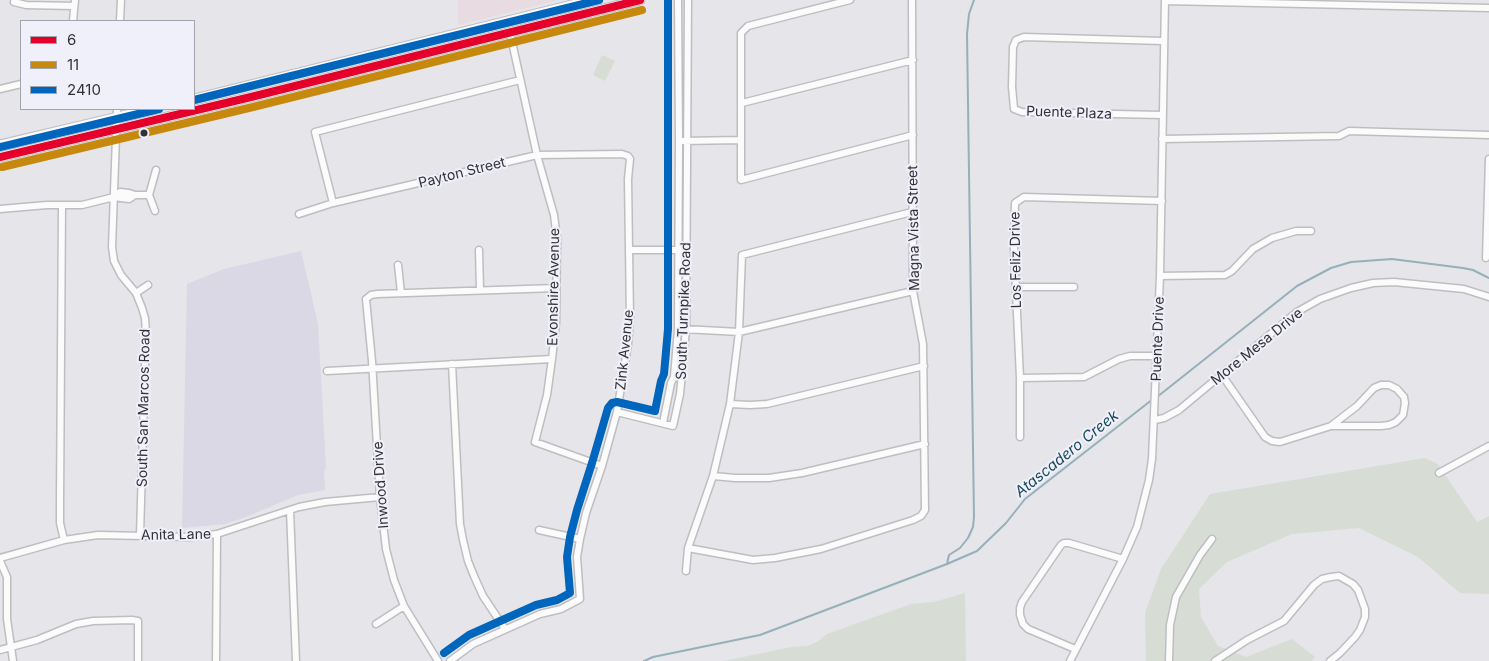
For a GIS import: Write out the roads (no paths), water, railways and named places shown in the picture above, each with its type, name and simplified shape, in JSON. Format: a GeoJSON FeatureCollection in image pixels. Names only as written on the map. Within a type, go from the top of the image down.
{"type":"FeatureCollection","features":[{"type":"Feature","properties":{"kind":"main road"},"geometry":{"type":"LineString","coordinates":[[195,99],[592,0]]}},
{"type":"Feature","properties":{"kind":"main road"},"geometry":{"type":"LineString","coordinates":[[195,110],[640,0]]}},
{"type":"Feature","properties":{"kind":"main road"},"geometry":{"type":"LineString","coordinates":[[0,145],[116,113],[143,110]]}},
{"type":"Feature","properties":{"kind":"main road"},"geometry":{"type":"LineString","coordinates":[[0,157],[193,110]]}},
{"type":"Feature","properties":{"kind":"street"},"geometry":{"type":"LineString","coordinates":[[120,20],[121,0]]}},
{"type":"Feature","properties":{"kind":"street","name":"South Turnpike Road"},"geometry":{"type":"LineString","coordinates":[[678,0],[683,141],[687,250],[686,329],[682,380],[673,426],[663,423],[674,377],[678,329],[679,250],[683,141],[688,0]]}},
{"type":"Feature","properties":{"kind":"street"},"geometry":{"type":"LineString","coordinates":[[850,0],[748,26],[741,33],[741,180],[913,135]]}},
{"type":"Feature","properties":{"kind":"street","name":"Magna Vista Street"},"geometry":{"type":"LineString","coordinates":[[688,548],[753,560],[775,558],[830,546],[913,520],[923,514],[925,510],[923,344],[913,291],[912,0]]}},
{"type":"Feature","properties":{"kind":"street"},"geometry":{"type":"LineString","coordinates":[[1165,0],[1489,8]]}},
{"type":"Feature","properties":{"kind":"street","name":"Puente Drive"},"geometry":{"type":"LineString","coordinates":[[1070,661],[1123,559],[1137,527],[1149,480],[1156,401],[1162,201],[1165,0]]}},
{"type":"Feature","properties":{"kind":"street"},"geometry":{"type":"LineString","coordinates":[[14,2],[26,5],[75,3],[74,20]]}},
{"type":"Feature","properties":{"kind":"street","name":"Evonshire Avenue"},"geometry":{"type":"LineString","coordinates":[[510,33],[537,154],[554,215],[557,239],[552,359],[547,396],[533,444],[602,466]]}},
{"type":"Feature","properties":{"kind":"street","name":"Puente Plaza"},"geometry":{"type":"LineString","coordinates":[[1162,115],[1012,112],[1012,87],[1014,39],[1024,37],[1163,41]]}},
{"type":"Feature","properties":{"kind":"street"},"geometry":{"type":"LineString","coordinates":[[742,103],[913,60]]}},
{"type":"Feature","properties":{"kind":"street"},"geometry":{"type":"LineString","coordinates":[[333,203],[315,132],[520,80]]}},
{"type":"Feature","properties":{"kind":"street"},"geometry":{"type":"LineString","coordinates":[[0,89],[20,84]]}},
{"type":"Feature","properties":{"kind":"street","name":"South San Marcos Road"},"geometry":{"type":"LineString","coordinates":[[116,113],[112,247],[114,260],[121,276],[136,293],[146,318],[140,536]]}},
{"type":"Feature","properties":{"kind":"street"},"geometry":{"type":"LineString","coordinates":[[1162,139],[1339,136],[1349,131],[1489,135]]}},
{"type":"Feature","properties":{"kind":"street"},"geometry":{"type":"LineString","coordinates":[[683,141],[741,140]]}},
{"type":"Feature","properties":{"kind":"street","name":"Payton Street"},"geometry":{"type":"LineString","coordinates":[[299,214],[333,203],[537,154],[622,154],[628,156]]}},
{"type":"Feature","properties":{"kind":"street","name":"Zink Avenue"},"geometry":{"type":"LineString","coordinates":[[505,629],[580,599],[577,557],[580,539],[586,513],[602,466],[617,412],[628,344],[630,319],[628,179],[630,162],[628,156]]}},
{"type":"Feature","properties":{"kind":"street"},"geometry":{"type":"LineString","coordinates":[[1486,258],[1489,159]]}},
{"type":"Feature","properties":{"kind":"street"},"geometry":{"type":"LineString","coordinates":[[155,211],[149,195],[156,170]]}},
{"type":"Feature","properties":{"kind":"street"},"geometry":{"type":"LineString","coordinates":[[1013,194],[1019,199]]}},
{"type":"Feature","properties":{"kind":"street"},"geometry":{"type":"LineString","coordinates":[[0,209],[47,205],[82,205],[114,197],[129,199],[135,195],[149,195]]}},
{"type":"Feature","properties":{"kind":"street","name":"Los Feliz Drive"},"geometry":{"type":"LineString","coordinates":[[1020,437],[1015,203],[1024,197],[1162,201]]}},
{"type":"Feature","properties":{"kind":"street"},"geometry":{"type":"LineString","coordinates":[[62,206],[60,523],[64,540]]}},
{"type":"Feature","properties":{"kind":"street"},"geometry":{"type":"LineString","coordinates":[[686,571],[688,548],[713,476],[730,404],[739,332],[742,255],[912,212]]}},
{"type":"Feature","properties":{"kind":"street"},"geometry":{"type":"LineString","coordinates":[[1160,276],[1225,276],[1253,249],[1272,238],[1296,231],[1311,231]]}},
{"type":"Feature","properties":{"kind":"street"},"geometry":{"type":"LineString","coordinates":[[478,250],[480,290]]}},
{"type":"Feature","properties":{"kind":"street"},"geometry":{"type":"LineString","coordinates":[[629,250],[687,250]]}},
{"type":"Feature","properties":{"kind":"street"},"geometry":{"type":"LineString","coordinates":[[398,265],[401,293]]}},
{"type":"Feature","properties":{"kind":"street","name":"More Mesa Drive"},"geometry":{"type":"LineString","coordinates":[[1155,420],[1164,418],[1179,410],[1298,312],[1320,300],[1351,288],[1373,283],[1394,282],[1464,289],[1487,296]]}},
{"type":"Feature","properties":{"kind":"street"},"geometry":{"type":"LineString","coordinates":[[136,293],[148,285]]}},
{"type":"Feature","properties":{"kind":"street"},"geometry":{"type":"LineString","coordinates":[[1016,287],[1074,287]]}},
{"type":"Feature","properties":{"kind":"street"},"geometry":{"type":"LineString","coordinates":[[358,294],[367,298],[377,294],[556,288]]}},
{"type":"Feature","properties":{"kind":"street"},"geometry":{"type":"LineString","coordinates":[[678,329],[739,332],[913,291]]}},
{"type":"Feature","properties":{"kind":"street","name":"Inwood Drive"},"geometry":{"type":"LineString","coordinates":[[367,298],[380,497],[386,548],[394,580],[404,606],[438,661]]}},
{"type":"Feature","properties":{"kind":"street"},"geometry":{"type":"LineString","coordinates":[[1020,378],[1084,377],[1119,359],[1130,356],[1156,356]]}},
{"type":"Feature","properties":{"kind":"street"},"geometry":{"type":"LineString","coordinates":[[326,371],[552,359]]}},
{"type":"Feature","properties":{"kind":"street"},"geometry":{"type":"LineString","coordinates":[[450,661],[473,644],[505,629],[483,596],[468,561],[463,540],[460,524],[452,364]]}},
{"type":"Feature","properties":{"kind":"street"},"geometry":{"type":"LineString","coordinates":[[730,404],[767,404],[924,366]]}},
{"type":"Feature","properties":{"kind":"street"},"geometry":{"type":"LineString","coordinates":[[1222,375],[1265,437],[1272,442],[1280,442],[1331,426],[1389,425],[1403,416],[1404,397],[1397,389],[1389,385],[1380,385],[1374,388],[1357,406],[1331,426]]}},
{"type":"Feature","properties":{"kind":"street"},"geometry":{"type":"LineString","coordinates":[[617,412],[663,423]]}},
{"type":"Feature","properties":{"kind":"street"},"geometry":{"type":"LineString","coordinates":[[713,476],[769,478],[802,474],[925,444]]}},
{"type":"Feature","properties":{"kind":"street"},"geometry":{"type":"LineString","coordinates":[[1439,472],[1489,446]]}},
{"type":"Feature","properties":{"kind":"street","name":"Anita Lane"},"geometry":{"type":"LineString","coordinates":[[0,559],[64,540],[98,535],[188,537],[217,534],[290,510],[324,502],[380,497]]}},
{"type":"Feature","properties":{"kind":"street"},"geometry":{"type":"LineString","coordinates":[[290,510],[296,661]]}},
{"type":"Feature","properties":{"kind":"street"},"geometry":{"type":"LineString","coordinates":[[539,530],[580,539]]}},
{"type":"Feature","properties":{"kind":"street"},"geometry":{"type":"LineString","coordinates":[[216,661],[217,534]]}},
{"type":"Feature","properties":{"kind":"street"},"geometry":{"type":"LineString","coordinates":[[1169,661],[1170,625],[1176,597],[1200,555],[1212,539]]}},
{"type":"Feature","properties":{"kind":"street"},"geometry":{"type":"LineString","coordinates":[[1075,649],[1028,629],[1023,624],[1020,616],[1022,602],[1064,543],[1123,559]]}},
{"type":"Feature","properties":{"kind":"street"},"geometry":{"type":"LineString","coordinates":[[0,559],[7,577],[7,619],[13,661]]}},
{"type":"Feature","properties":{"kind":"street"},"geometry":{"type":"LineString","coordinates":[[1215,661],[1247,640],[1284,621],[1314,585],[1322,579],[1339,576],[1353,584],[1358,590],[1365,609],[1365,617],[1355,637],[1330,661]]}},
{"type":"Feature","properties":{"kind":"street"},"geometry":{"type":"LineString","coordinates":[[376,624],[404,606]]}},
{"type":"Feature","properties":{"kind":"street"},"geometry":{"type":"LineString","coordinates":[[0,650],[37,640],[76,624],[93,621],[138,621],[138,661]]}},
{"type":"Feature","properties":{"kind":"waterway"},"geometry":{"type":"LineString","coordinates":[[947,564],[949,555],[960,548],[968,538],[973,527],[974,517],[967,34],[969,14],[974,0]]}},
{"type":"Feature","properties":{"kind":"waterway","name":"Atascadero Creek"},"geometry":{"type":"LineString","coordinates":[[1157,397],[1297,286],[1331,268],[1351,262],[1392,259],[1463,268],[1473,270],[1489,278]]}},
{"type":"Feature","properties":{"kind":"waterway","name":"Atascadero Creek"},"geometry":{"type":"LineString","coordinates":[[644,661],[653,657],[760,635],[977,551],[1006,523],[1025,499],[1153,399]]}}]}
